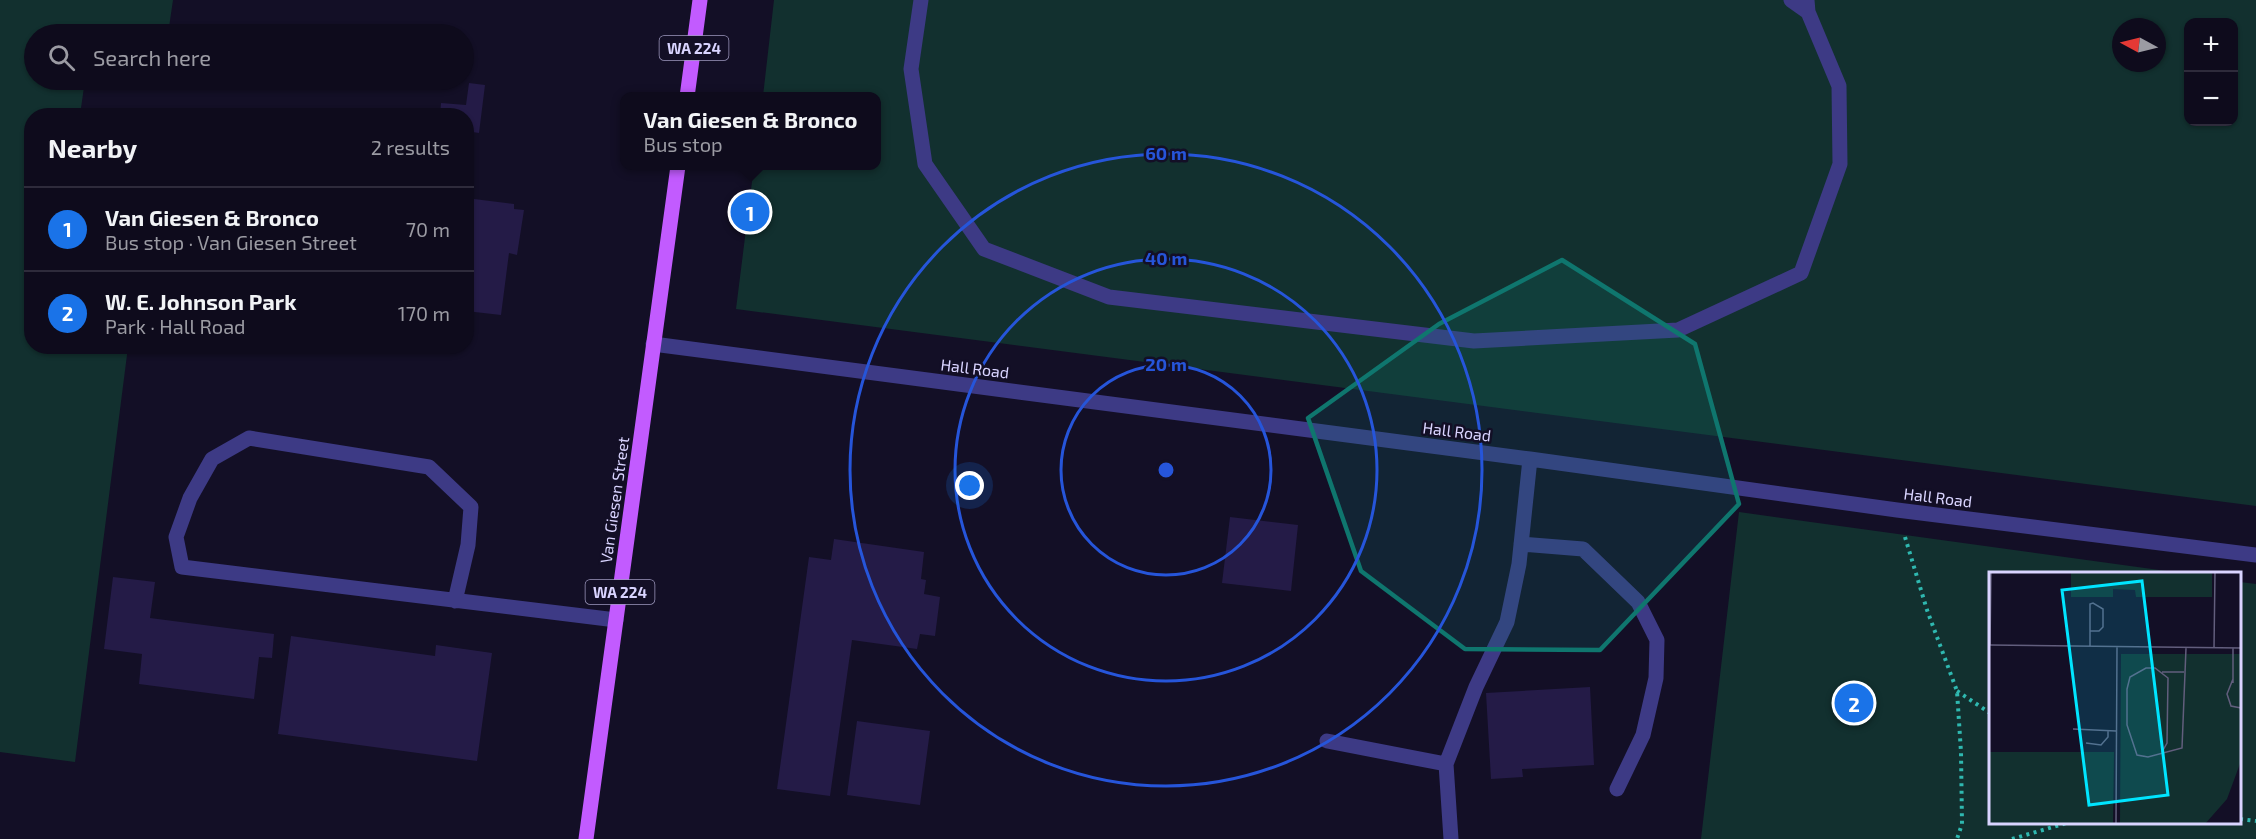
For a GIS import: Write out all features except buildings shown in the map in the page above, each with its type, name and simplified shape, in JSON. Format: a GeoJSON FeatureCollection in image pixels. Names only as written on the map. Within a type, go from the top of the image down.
{"type":"FeatureCollection","features":[{"type":"Feature","properties":{"kind":"main road","name":"WA 224"},"geometry":{"type":"LineString","coordinates":[[688,92],[700,0]]}},
{"type":"Feature","properties":{"kind":"main road","name":"Van Giesen Street"},"geometry":{"type":"LineString","coordinates":[[586,839],[677,170]]}},
{"type":"Feature","properties":{"kind":"street"},"geometry":{"type":"LineString","coordinates":[[921,0],[911,69],[925,164],[984,249],[1109,297],[1474,341],[1678,330],[1801,273],[1840,164],[1839,86],[1807,6],[1791,0]]}},
{"type":"Feature","properties":{"kind":"street","name":"Hall Road"},"geometry":{"type":"LineString","coordinates":[[653,344],[1530,459],[1897,510],[2256,555]]}},
{"type":"Feature","properties":{"kind":"street"},"geometry":{"type":"LineString","coordinates":[[455,601],[468,545],[471,507],[429,467],[249,438],[212,459],[190,498],[176,537],[183,567],[455,601],[616,620]]}},
{"type":"Feature","properties":{"kind":"street"},"geometry":{"type":"LineString","coordinates":[[1450,839],[1446,764],[1476,687],[1507,622],[1521,544],[1530,459]]}},
{"type":"Feature","properties":{"kind":"street"},"geometry":{"type":"LineString","coordinates":[[1521,544],[1583,549],[1638,602],[1657,640],[1656,678],[1643,735],[1617,789]]}},
{"type":"Feature","properties":{"kind":"street"},"geometry":{"type":"LineString","coordinates":[[1327,741],[1446,764]]}},
{"type":"Feature","properties":{"kind":"path"},"geometry":{"type":"LineString","coordinates":[[1897,510],[1927,610],[1957,690],[1962,752],[1962,824],[1957,839]]}},
{"type":"Feature","properties":{"kind":"path"},"geometry":{"type":"LineString","coordinates":[[1957,690],[1989,712]]}},
{"type":"Feature","properties":{"kind":"path"},"geometry":{"type":"LineString","coordinates":[[2241,819],[2256,821]]}},
{"type":"Feature","properties":{"kind":"path"},"geometry":{"type":"LineString","coordinates":[[2012,839],[2063,824]]}},
{"type":"Feature","properties":{"kind":"highlighted area"},"geometry":{"type":"Polygon","coordinates":[[[1562,260],[1695,344],[1739,504],[1600,650],[1465,649],[1361,571],[1308,418],[1439,324],[1562,260]]]}},
{"type":"Feature","properties":{"kind":"green space"},"geometry":{"type":"Polygon","coordinates":[[[0,0],[173,0],[169,24],[24,24],[24,90],[84,90],[81,108],[24,108],[24,354],[127,354],[75,762],[0,752],[0,0]]]}},
{"type":"Feature","properties":{"kind":"green space"},"geometry":{"type":"Polygon","coordinates":[[[774,0],[2256,0],[2256,506],[736,309],[753,170],[881,170],[881,92],[763,92],[774,0]]]}},
{"type":"Feature","properties":{"kind":"green space"},"geometry":{"type":"Polygon","coordinates":[[[1739,512],[2174,572],[1989,572],[1989,824],[2241,824],[2241,582],[2256,584],[2256,839],[1701,839],[1739,512]]]}},
{"type":"Feature","properties":{"kind":"place","name":"Van Giesen & Bronco"},"geometry":{"type":"Point","coordinates":[750,212]}},
{"type":"Feature","properties":{"kind":"place","name":"W. E. Johnson Park"},"geometry":{"type":"Point","coordinates":[1854,703]}}]}
